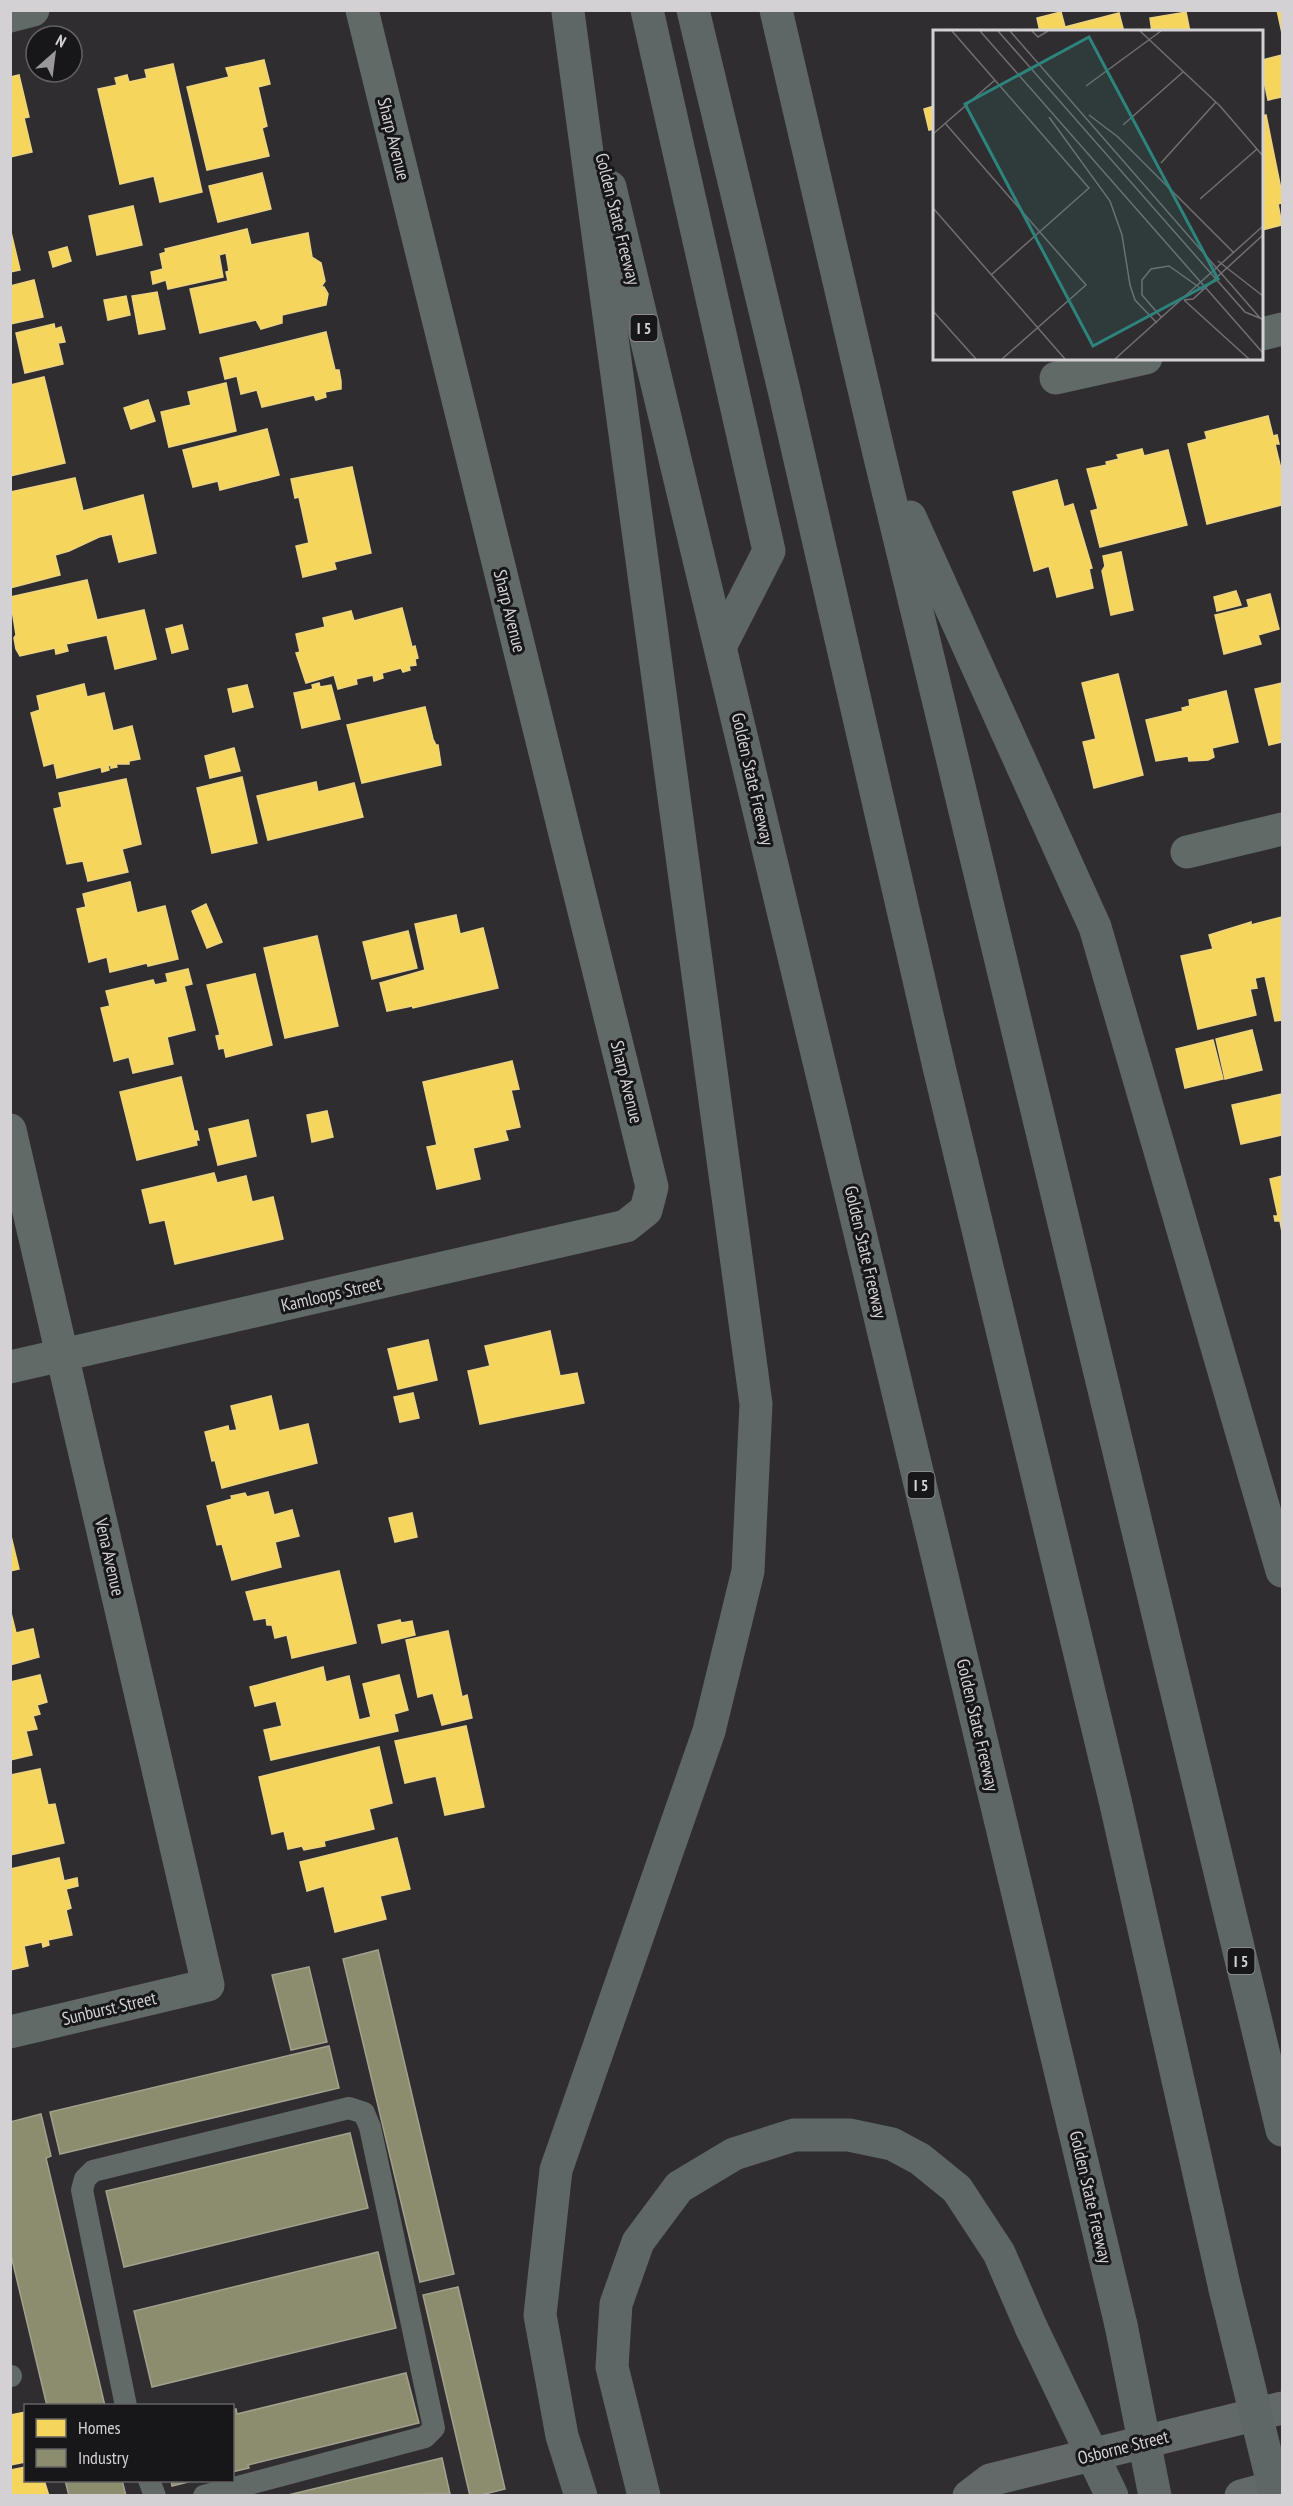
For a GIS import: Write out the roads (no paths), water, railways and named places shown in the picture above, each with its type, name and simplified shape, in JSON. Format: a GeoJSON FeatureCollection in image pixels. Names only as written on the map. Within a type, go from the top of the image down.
{"type":"FeatureCollection","features":[{"type":"Feature","properties":{"kind":"highway"},"geometry":{"type":"LineString","coordinates":[[647,10],[769,551],[721,645]]}},
{"type":"Feature","properties":{"kind":"highway"},"geometry":{"type":"LineString","coordinates":[[693,10],[784,390],[939,1067],[1115,1800],[1225,2289],[1276,2496]]}},
{"type":"Feature","properties":{"kind":"highway","name":"I 5"},"geometry":{"type":"LineString","coordinates":[[776,10],[877,445],[1282,2130]]}},
{"type":"Feature","properties":{"kind":"highway"},"geometry":{"type":"LineString","coordinates":[[568,11],[756,1404],[748,1570],[709,1731],[556,2170],[540,2315],[562,2436],[581,2496]]}},
{"type":"Feature","properties":{"kind":"highway","name":"Golden State Freeway"},"geometry":{"type":"LineString","coordinates":[[568,11],[1121,2325],[1155,2496]]}},
{"type":"Feature","properties":{"kind":"highway"},"geometry":{"type":"LineString","coordinates":[[877,445],[1095,927],[1282,1570]]}},
{"type":"Feature","properties":{"kind":"highway"},"geometry":{"type":"LineString","coordinates":[[644,2496],[612,2367],[616,2304],[638,2242],[679,2187],[734,2154],[794,2135],[849,2135],[892,2144],[920,2159],[957,2189],[999,2253],[1031,2327],[1112,2496]]}},
{"type":"Feature","properties":{"kind":"main road","name":"Osborne Street"},"geometry":{"type":"LineString","coordinates":[[969,2496],[990,2480],[1282,2408]]}},
{"type":"Feature","properties":{"kind":"main road"},"geometry":{"type":"LineString","coordinates":[[1241,2496],[1282,2485]]}},
{"type":"Feature","properties":{"kind":"street"},"geometry":{"type":"LineString","coordinates":[[10,16],[33,10]]}},
{"type":"Feature","properties":{"kind":"street","name":"Sharp Avenue"},"geometry":{"type":"LineString","coordinates":[[362,10],[652,1187],[646,1210]]}},
{"type":"Feature","properties":{"kind":"street"},"geometry":{"type":"LineString","coordinates":[[1263,334],[1282,329]]}},
{"type":"Feature","properties":{"kind":"street"},"geometry":{"type":"LineString","coordinates":[[1056,378],[1137,360]]}},
{"type":"Feature","properties":{"kind":"street"},"geometry":{"type":"LineString","coordinates":[[1186,852],[1282,829]]}},
{"type":"Feature","properties":{"kind":"street","name":"Vena Avenue"},"geometry":{"type":"LineString","coordinates":[[10,1130],[64,1354],[208,1985]]}},
{"type":"Feature","properties":{"kind":"street","name":"Kamloops Street"},"geometry":{"type":"LineString","coordinates":[[10,1367],[626,1226],[646,1210]]}},
{"type":"Feature","properties":{"kind":"street","name":"Sunburst Street"},"geometry":{"type":"LineString","coordinates":[[10,2032],[208,1985]]}},
{"type":"Feature","properties":{"kind":"lane"},"geometry":{"type":"LineString","coordinates":[[126,2404],[82,2190],[86,2179],[93,2171],[349,2108],[364,2113],[372,2139],[434,2428],[425,2437],[204,2496]]}},
{"type":"Feature","properties":{"kind":"lane"},"geometry":{"type":"LineString","coordinates":[[149,2482],[155,2496]]}}]}
